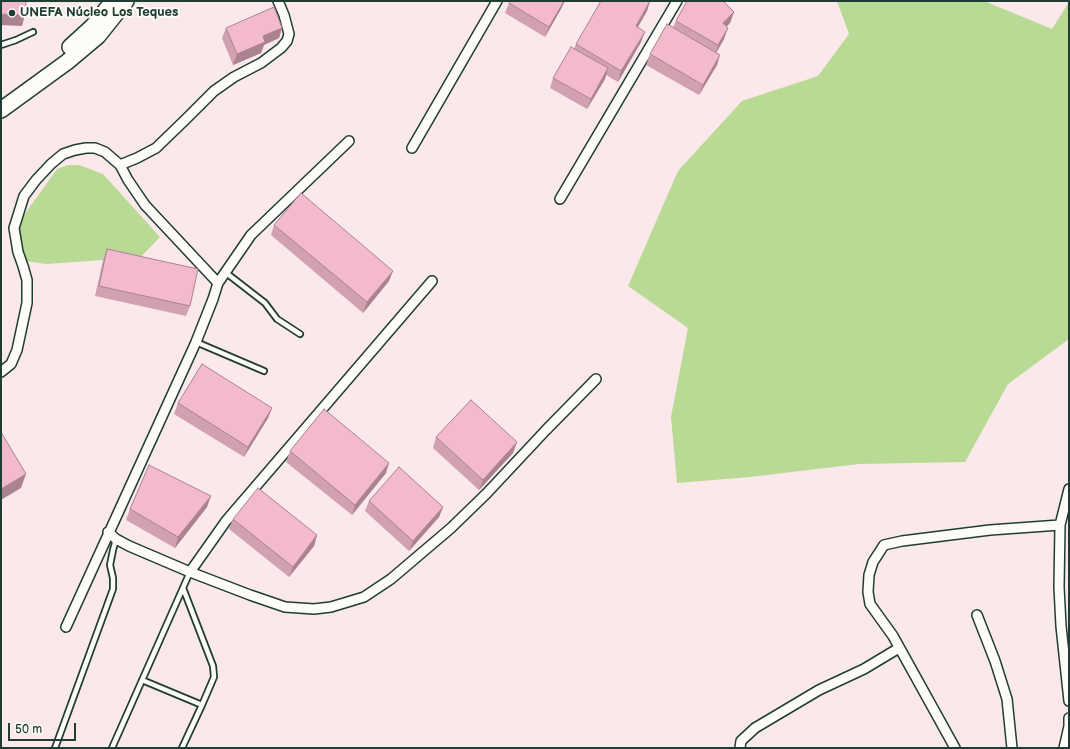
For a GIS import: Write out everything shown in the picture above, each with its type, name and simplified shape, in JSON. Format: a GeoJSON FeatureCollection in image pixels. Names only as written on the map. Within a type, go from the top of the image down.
{"type":"FeatureCollection","features":[{"type":"Feature","properties":{"kind":"main road"},"geometry":{"type":"LineString","coordinates":[[1,99],[63,55],[92,26],[113,1]]}},
{"type":"Feature","properties":{"kind":"main road"},"geometry":{"type":"LineString","coordinates":[[1,110],[67,62],[98,36],[126,1]]}},
{"type":"Feature","properties":{"kind":"street"},"geometry":{"type":"LineString","coordinates":[[120,165],[138,158],[156,148],[214,91],[234,77],[261,63],[281,48],[287,41],[289,34],[284,15],[278,1]]}},
{"type":"Feature","properties":{"kind":"street"},"geometry":{"type":"LineString","coordinates":[[412,148],[497,1]]}},
{"type":"Feature","properties":{"kind":"street"},"geometry":{"type":"LineString","coordinates":[[560,200],[676,1]]}},
{"type":"Feature","properties":{"kind":"street"},"geometry":{"type":"LineString","coordinates":[[66,627],[108,532],[196,342],[218,282],[251,235],[350,141]]}},
{"type":"Feature","properties":{"kind":"street"},"geometry":{"type":"LineString","coordinates":[[1,372],[11,364],[17,350],[27,303],[27,280],[18,252],[14,228],[24,196],[50,164],[63,154],[75,150],[95,148],[105,152],[120,165],[145,205],[218,282]]}},
{"type":"Feature","properties":{"kind":"street"},"geometry":{"type":"LineString","coordinates":[[190,572],[226,521],[432,281]]}},
{"type":"Feature","properties":{"kind":"street"},"geometry":{"type":"LineString","coordinates":[[108,532],[116,539],[190,572],[285,607],[314,609],[331,607],[364,597],[391,579],[451,528],[487,493],[596,379]]}},
{"type":"Feature","properties":{"kind":"street"},"geometry":{"type":"LineString","coordinates":[[1069,489],[1060,524],[1061,626],[1069,701]]}},
{"type":"Feature","properties":{"kind":"street"},"geometry":{"type":"LineString","coordinates":[[955,748],[893,636],[870,604],[868,592],[869,575],[873,562],[884,545],[990,530],[1060,524]]}},
{"type":"Feature","properties":{"kind":"street"},"geometry":{"type":"LineString","coordinates":[[977,615],[995,661],[1007,699],[1012,748]]}},
{"type":"Feature","properties":{"kind":"street"},"geometry":{"type":"LineString","coordinates":[[740,748],[741,741],[755,728],[819,690],[864,669],[899,648]]}},
{"type":"Feature","properties":{"kind":"street"},"geometry":{"type":"LineString","coordinates":[[1064,748],[1069,726],[1069,718]]}},
{"type":"Feature","properties":{"kind":"lane"},"geometry":{"type":"LineString","coordinates":[[1,44],[16,40],[34,32]]}},
{"type":"Feature","properties":{"kind":"lane"},"geometry":{"type":"LineString","coordinates":[[225,272],[265,303],[277,319],[300,334]]}},
{"type":"Feature","properties":{"kind":"lane"},"geometry":{"type":"LineString","coordinates":[[196,342],[264,371]]}},
{"type":"Feature","properties":{"kind":"lane"},"geometry":{"type":"LineString","coordinates":[[55,748],[113,588],[113,578],[110,565],[112,550],[116,539]]}},
{"type":"Feature","properties":{"kind":"lane"},"geometry":{"type":"LineString","coordinates":[[112,748],[190,572]]}},
{"type":"Feature","properties":{"kind":"lane"},"geometry":{"type":"LineString","coordinates":[[182,748],[214,677],[213,666],[183,588]]}},
{"type":"Feature","properties":{"kind":"lane"},"geometry":{"type":"LineString","coordinates":[[142,680],[202,705]]}},
{"type":"Feature","properties":{"kind":"green space"},"geometry":{"type":"Polygon","coordinates":[[[837,1],[984,1],[1052,29],[1069,2],[1069,339],[1008,384],[965,462],[859,464],[750,477],[677,483],[671,417],[688,328],[628,286],[678,171],[742,101],[818,76],[849,34],[837,1]]]}},
{"type":"Feature","properties":{"kind":"green space"},"geometry":{"type":"Polygon","coordinates":[[[68,165],[79,165],[103,174],[160,237],[138,260],[107,262],[103,260],[46,264],[26,261],[15,235],[24,215],[57,169],[68,165]]]}},
{"type":"Feature","properties":{"kind":"building"},"geometry":{"type":"Polygon","coordinates":[[[1,1],[26,1],[25,15],[1,14],[1,1]]]}},
{"type":"Feature","properties":{"kind":"building"},"geometry":{"type":"Polygon","coordinates":[[[510,1],[564,1],[549,27],[509,3],[510,1]]]}},
{"type":"Feature","properties":{"kind":"building"},"geometry":{"type":"Polygon","coordinates":[[[601,1],[650,1],[636,26],[645,32],[621,71],[576,44],[601,1]]]}},
{"type":"Feature","properties":{"kind":"building"},"geometry":{"type":"Polygon","coordinates":[[[687,1],[723,1],[734,12],[723,23],[728,28],[718,45],[676,21],[687,1]]]}},
{"type":"Feature","properties":{"kind":"building"},"geometry":{"type":"Polygon","coordinates":[[[274,7],[282,28],[263,36],[265,42],[237,54],[226,28],[274,7]]]}},
{"type":"Feature","properties":{"kind":"building"},"geometry":{"type":"Polygon","coordinates":[[[667,24],[720,55],[703,85],[650,54],[667,24]]]}},
{"type":"Feature","properties":{"kind":"building"},"geometry":{"type":"Polygon","coordinates":[[[571,47],[608,68],[591,99],[553,78],[571,47]]]}},
{"type":"Feature","properties":{"kind":"building"},"geometry":{"type":"Polygon","coordinates":[[[301,193],[393,271],[367,302],[274,225],[301,193]]]}},
{"type":"Feature","properties":{"kind":"building"},"geometry":{"type":"Polygon","coordinates":[[[107,249],[198,269],[190,306],[99,286],[107,249]]]}},
{"type":"Feature","properties":{"kind":"building"},"geometry":{"type":"Polygon","coordinates":[[[202,364],[272,408],[248,447],[178,403],[202,364]]]}},
{"type":"Feature","properties":{"kind":"building"},"geometry":{"type":"Polygon","coordinates":[[[471,400],[517,442],[483,480],[436,437],[471,400]]]}},
{"type":"Feature","properties":{"kind":"building"},"geometry":{"type":"Polygon","coordinates":[[[324,409],[389,463],[355,505],[290,451],[324,409]]]}},
{"type":"Feature","properties":{"kind":"building"},"geometry":{"type":"Polygon","coordinates":[[[1,432],[26,474],[1,489],[1,432]]]}},
{"type":"Feature","properties":{"kind":"building"},"geometry":{"type":"Polygon","coordinates":[[[149,465],[211,496],[178,537],[130,509],[149,465]]]}},
{"type":"Feature","properties":{"kind":"building"},"geometry":{"type":"Polygon","coordinates":[[[399,467],[443,507],[413,541],[369,501],[399,467]]]}},
{"type":"Feature","properties":{"kind":"building"},"geometry":{"type":"Polygon","coordinates":[[[258,488],[317,535],[293,567],[233,519],[258,488]]]}},
{"type":"Feature","properties":{"kind":"place","name":"UNEFA Núcleo Los Teques"},"geometry":{"type":"Point","coordinates":[12,13]}}]}
